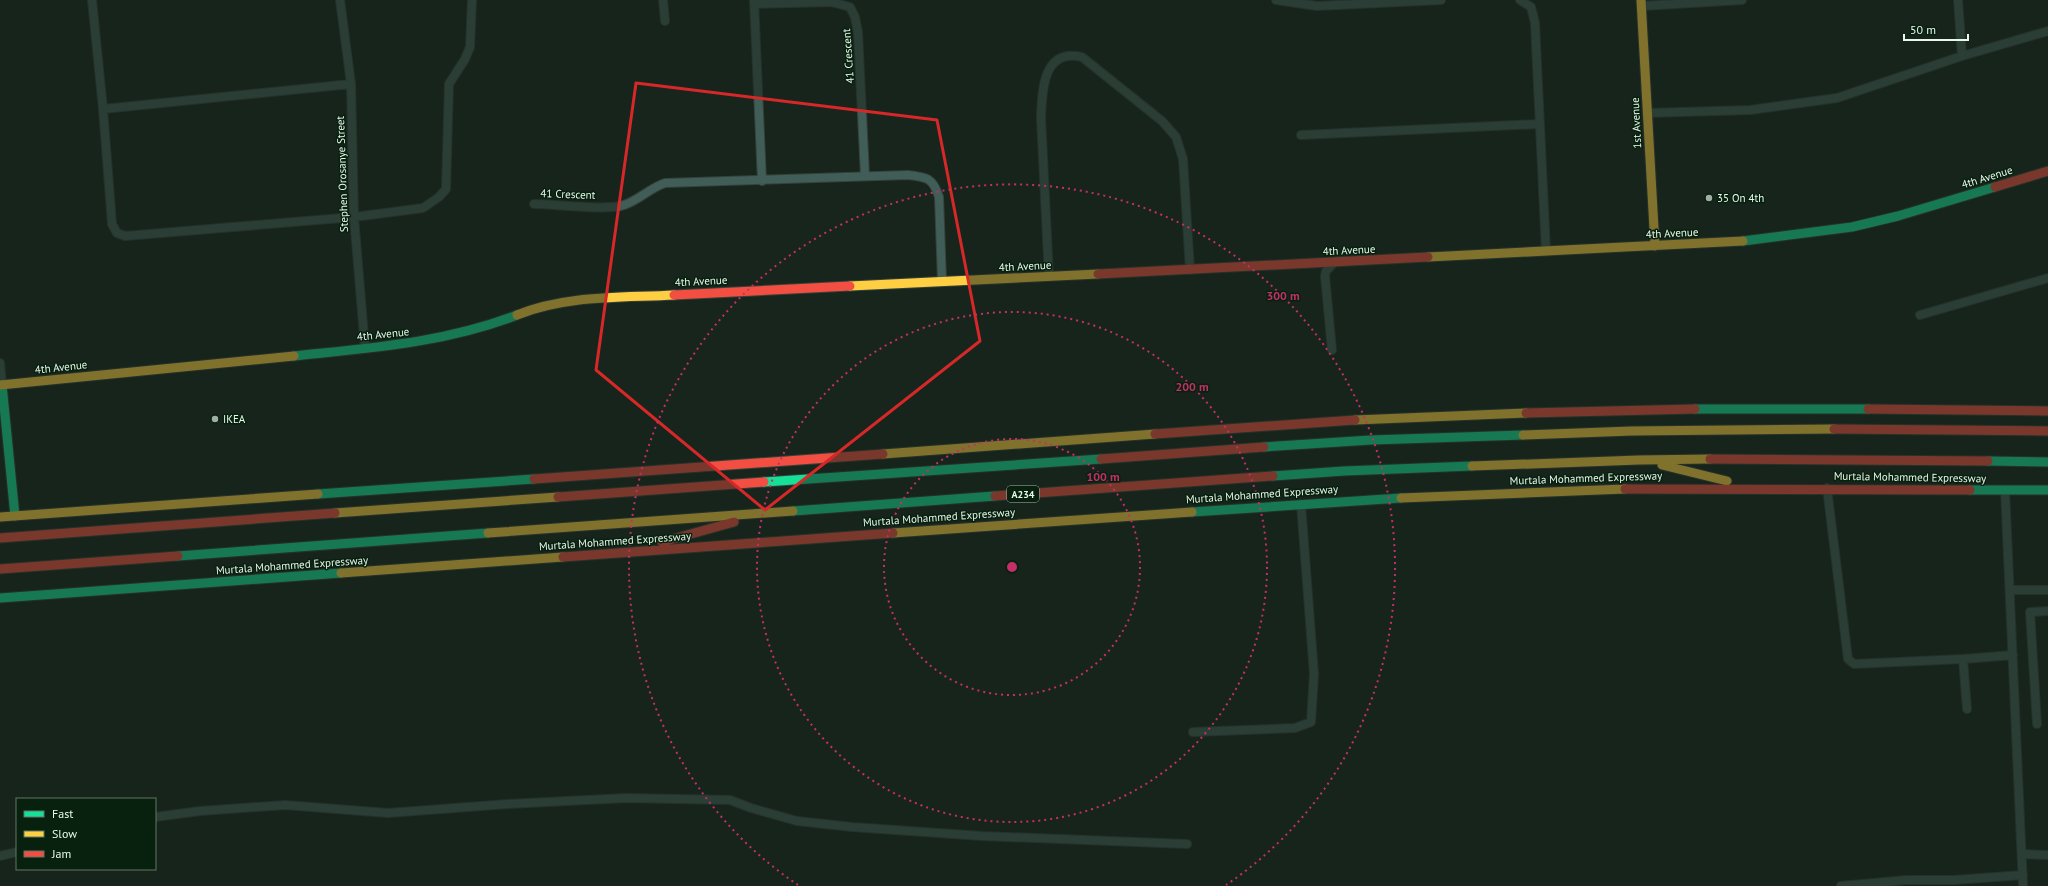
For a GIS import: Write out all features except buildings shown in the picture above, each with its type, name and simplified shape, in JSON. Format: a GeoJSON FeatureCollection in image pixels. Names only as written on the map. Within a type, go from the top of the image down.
{"type":"FeatureCollection","features":[{"type":"Feature","properties":{"kind":"main road","name":"1st Avenue"},"geometry":{"type":"LineString","coordinates":[[1642,3],[1655,246]]}},
{"type":"Feature","properties":{"kind":"main road","name":"4th Avenue"},"geometry":{"type":"LineString","coordinates":[[1,385],[365,348],[438,339],[506,319],[536,307],[572,300],[1748,241],[1852,227],[1898,216],[2048,171]]}},
{"type":"Feature","properties":{"kind":"main road"},"geometry":{"type":"LineString","coordinates":[[1,385],[16,516]]}},
{"type":"Feature","properties":{"kind":"main road"},"geometry":{"type":"LineString","coordinates":[[0,514],[16,516],[1343,421],[1508,413],[1644,409],[1760,408],[2048,412]]}},
{"type":"Feature","properties":{"kind":"main road"},"geometry":{"type":"LineString","coordinates":[[1937,429],[2048,412]]}},
{"type":"Feature","properties":{"kind":"main road"},"geometry":{"type":"LineString","coordinates":[[0,538],[761,482],[1363,441],[1493,435],[1678,430],[1937,429],[2048,431]]}},
{"type":"Feature","properties":{"kind":"main road","name":"Murtala Mohammed Expressway"},"geometry":{"type":"LineString","coordinates":[[0,569],[1344,471],[1639,460],[1766,458],[2048,462]]}},
{"type":"Feature","properties":{"kind":"main road"},"geometry":{"type":"LineString","coordinates":[[1639,460],[1750,487]]}},
{"type":"Feature","properties":{"kind":"main road"},"geometry":{"type":"LineString","coordinates":[[629,471],[761,482]]}},
{"type":"Feature","properties":{"kind":"main road","name":"Murtala Mohammed Expressway"},"geometry":{"type":"LineString","coordinates":[[0,598],[1301,504],[1565,490],[1750,487],[2048,490]]}},
{"type":"Feature","properties":{"kind":"main road"},"geometry":{"type":"LineString","coordinates":[[627,552],[768,512]]}},
{"type":"Feature","properties":{"kind":"street"},"geometry":{"type":"LineString","coordinates":[[92,0],[103,109],[112,224],[117,233],[125,236],[354,217],[423,208],[439,198],[446,189],[449,84],[465,59],[470,47],[472,0]]}},
{"type":"Feature","properties":{"kind":"street","name":"Stephen Orosanye Street"},"geometry":{"type":"LineString","coordinates":[[340,0],[351,84],[354,217],[365,348]]}},
{"type":"Feature","properties":{"kind":"street"},"geometry":{"type":"LineString","coordinates":[[663,0],[665,21]]}},
{"type":"Feature","properties":{"kind":"street"},"geometry":{"type":"LineString","coordinates":[[1276,0],[1317,6],[1441,0]]}},
{"type":"Feature","properties":{"kind":"street"},"geometry":{"type":"LineString","coordinates":[[1520,0],[1531,7],[1535,22],[1546,251]]}},
{"type":"Feature","properties":{"kind":"street"},"geometry":{"type":"LineString","coordinates":[[1642,3],[1742,0]]}},
{"type":"Feature","properties":{"kind":"street"},"geometry":{"type":"LineString","coordinates":[[1958,0],[1962,56]]}},
{"type":"Feature","properties":{"kind":"street","name":"41 Crescent"},"geometry":{"type":"LineString","coordinates":[[762,181],[754,2],[831,2],[850,7],[855,17],[858,32],[865,176]]}},
{"type":"Feature","properties":{"kind":"street"},"geometry":{"type":"LineString","coordinates":[[1648,113],[1750,110],[1837,98],[1962,56],[2048,31]]}},
{"type":"Feature","properties":{"kind":"street"},"geometry":{"type":"LineString","coordinates":[[1049,277],[1041,118],[1042,95],[1045,78],[1051,66],[1059,58],[1070,54],[1082,57],[1162,121],[1176,137],[1183,159],[1190,270]]}},
{"type":"Feature","properties":{"kind":"street"},"geometry":{"type":"LineString","coordinates":[[103,109],[351,84]]}},
{"type":"Feature","properties":{"kind":"street"},"geometry":{"type":"LineString","coordinates":[[1301,135],[1539,124]]}},
{"type":"Feature","properties":{"kind":"street","name":"41 Crescent"},"geometry":{"type":"LineString","coordinates":[[534,204],[616,207],[629,203],[656,186],[665,183],[908,175],[924,177],[935,184],[939,197],[942,281]]}},
{"type":"Feature","properties":{"kind":"street"},"geometry":{"type":"LineString","coordinates":[[1332,350],[1325,276],[1326,271],[1335,262]]}},
{"type":"Feature","properties":{"kind":"street"},"geometry":{"type":"LineString","coordinates":[[1920,315],[2048,278]]}},
{"type":"Feature","properties":{"kind":"street"},"geometry":{"type":"LineString","coordinates":[[0,363],[1,385]]}},
{"type":"Feature","properties":{"kind":"street"},"geometry":{"type":"LineString","coordinates":[[1827,488],[1848,659],[1854,664],[2013,656]]}},
{"type":"Feature","properties":{"kind":"street"},"geometry":{"type":"LineString","coordinates":[[2006,490],[2023,886]]}},
{"type":"Feature","properties":{"kind":"street"},"geometry":{"type":"LineString","coordinates":[[1194,732],[1295,728],[1311,722],[1314,674],[1301,504]]}},
{"type":"Feature","properties":{"kind":"street"},"geometry":{"type":"LineString","coordinates":[[2010,590],[2048,590]]}},
{"type":"Feature","properties":{"kind":"street"},"geometry":{"type":"LineString","coordinates":[[2037,724],[2030,612],[2048,611]]}},
{"type":"Feature","properties":{"kind":"street"},"geometry":{"type":"LineString","coordinates":[[1963,659],[1967,709]]}},
{"type":"Feature","properties":{"kind":"street"},"geometry":{"type":"LineString","coordinates":[[156,817],[200,811],[285,805],[388,813],[508,804],[626,798],[730,800],[751,808],[797,821],[852,827],[959,835],[1187,844]]}},
{"type":"Feature","properties":{"kind":"street"},"geometry":{"type":"LineString","coordinates":[[0,856],[16,852]]}},
{"type":"Feature","properties":{"kind":"street"},"geometry":{"type":"LineString","coordinates":[[2022,854],[2048,855]]}},
{"type":"Feature","properties":{"kind":"street"},"geometry":{"type":"LineString","coordinates":[[1841,886],[1900,880],[1954,880],[2023,875]]}},
{"type":"Feature","properties":{"kind":"highlighted area"},"geometry":{"type":"Polygon","coordinates":[[[636,83],[937,120],[980,341],[765,510],[596,370],[636,83]]]}},
{"type":"Feature","properties":{"kind":"traffic: fast"},"geometry":{"type":"LineString","coordinates":[[1743,241],[1852,227],[1898,216],[1995,187]]}},
{"type":"Feature","properties":{"kind":"traffic: fast"},"geometry":{"type":"LineString","coordinates":[[294,356],[379,347],[435,338],[462,332],[517,315]]}},
{"type":"Feature","properties":{"kind":"traffic: fast"},"geometry":{"type":"LineString","coordinates":[[2,385],[15,516]]}},
{"type":"Feature","properties":{"kind":"traffic: fast"},"geometry":{"type":"LineString","coordinates":[[1695,409],[1868,409]]}},
{"type":"Feature","properties":{"kind":"traffic: fast"},"geometry":{"type":"LineString","coordinates":[[1264,447],[1371,440],[1523,435]]}},
{"type":"Feature","properties":{"kind":"traffic: fast"},"geometry":{"type":"LineString","coordinates":[[764,482],[1101,459]]}},
{"type":"Feature","properties":{"kind":"traffic: fast"},"geometry":{"type":"LineString","coordinates":[[1988,461],[2048,462]]}},
{"type":"Feature","properties":{"kind":"traffic: fast"},"geometry":{"type":"LineString","coordinates":[[1273,476],[1344,471],[1472,466]]}},
{"type":"Feature","properties":{"kind":"traffic: fast"},"geometry":{"type":"LineString","coordinates":[[318,494],[534,479]]}},
{"type":"Feature","properties":{"kind":"traffic: fast"},"geometry":{"type":"LineString","coordinates":[[1970,490],[2048,490]]}},
{"type":"Feature","properties":{"kind":"traffic: fast"},"geometry":{"type":"LineString","coordinates":[[793,511],[995,496]]}},
{"type":"Feature","properties":{"kind":"traffic: fast"},"geometry":{"type":"LineString","coordinates":[[1192,512],[1401,498]]}},
{"type":"Feature","properties":{"kind":"traffic: fast"},"geometry":{"type":"LineString","coordinates":[[178,556],[488,533]]}},
{"type":"Feature","properties":{"kind":"traffic: fast"},"geometry":{"type":"LineString","coordinates":[[0,598],[341,573]]}},
{"type":"Feature","properties":{"kind":"traffic: slow"},"geometry":{"type":"LineString","coordinates":[[1641,0],[1655,246]]}},
{"type":"Feature","properties":{"kind":"traffic: slow"},"geometry":{"type":"LineString","coordinates":[[1428,257],[1743,241]]}},
{"type":"Feature","properties":{"kind":"traffic: slow"},"geometry":{"type":"LineString","coordinates":[[850,286],[1098,274]]}},
{"type":"Feature","properties":{"kind":"traffic: slow"},"geometry":{"type":"LineString","coordinates":[[517,315],[555,304],[574,301],[614,297],[674,295]]}},
{"type":"Feature","properties":{"kind":"traffic: slow"},"geometry":{"type":"LineString","coordinates":[[0,385],[294,356]]}},
{"type":"Feature","properties":{"kind":"traffic: slow"},"geometry":{"type":"LineString","coordinates":[[1355,420],[1526,413]]}},
{"type":"Feature","properties":{"kind":"traffic: slow"},"geometry":{"type":"LineString","coordinates":[[1523,435],[1632,431],[1834,429]]}},
{"type":"Feature","properties":{"kind":"traffic: slow"},"geometry":{"type":"LineString","coordinates":[[883,454],[1155,434]]}},
{"type":"Feature","properties":{"kind":"traffic: slow"},"geometry":{"type":"LineString","coordinates":[[1472,466],[1710,459]]}},
{"type":"Feature","properties":{"kind":"traffic: slow"},"geometry":{"type":"LineString","coordinates":[[1662,465],[1727,481]]}},
{"type":"Feature","properties":{"kind":"traffic: slow"},"geometry":{"type":"LineString","coordinates":[[1401,498],[1625,489]]}},
{"type":"Feature","properties":{"kind":"traffic: slow"},"geometry":{"type":"LineString","coordinates":[[0,517],[318,494]]}},
{"type":"Feature","properties":{"kind":"traffic: slow"},"geometry":{"type":"LineString","coordinates":[[335,513],[558,497]]}},
{"type":"Feature","properties":{"kind":"traffic: slow"},"geometry":{"type":"LineString","coordinates":[[488,533],[793,511]]}},
{"type":"Feature","properties":{"kind":"traffic: slow"},"geometry":{"type":"LineString","coordinates":[[893,533],[1192,512]]}},
{"type":"Feature","properties":{"kind":"traffic: slow"},"geometry":{"type":"LineString","coordinates":[[341,573],[563,557]]}},
{"type":"Feature","properties":{"kind":"traffic: jam"},"geometry":{"type":"LineString","coordinates":[[1995,187],[2048,171]]}},
{"type":"Feature","properties":{"kind":"traffic: jam"},"geometry":{"type":"LineString","coordinates":[[1098,274],[1428,257]]}},
{"type":"Feature","properties":{"kind":"traffic: jam"},"geometry":{"type":"LineString","coordinates":[[674,295],[850,286]]}},
{"type":"Feature","properties":{"kind":"traffic: jam"},"geometry":{"type":"LineString","coordinates":[[1526,413],[1695,409]]}},
{"type":"Feature","properties":{"kind":"traffic: jam"},"geometry":{"type":"LineString","coordinates":[[1868,409],[2048,411]]}},
{"type":"Feature","properties":{"kind":"traffic: jam"},"geometry":{"type":"LineString","coordinates":[[1155,434],[1355,420]]}},
{"type":"Feature","properties":{"kind":"traffic: jam"},"geometry":{"type":"LineString","coordinates":[[1834,429],[2048,431]]}},
{"type":"Feature","properties":{"kind":"traffic: jam"},"geometry":{"type":"LineString","coordinates":[[1101,459],[1264,447]]}},
{"type":"Feature","properties":{"kind":"traffic: jam"},"geometry":{"type":"LineString","coordinates":[[534,479],[883,454]]}},
{"type":"Feature","properties":{"kind":"traffic: jam"},"geometry":{"type":"LineString","coordinates":[[1710,459],[1988,461]]}},
{"type":"Feature","properties":{"kind":"traffic: jam"},"geometry":{"type":"LineString","coordinates":[[995,496],[1273,476]]}},
{"type":"Feature","properties":{"kind":"traffic: jam"},"geometry":{"type":"LineString","coordinates":[[558,497],[764,482]]}},
{"type":"Feature","properties":{"kind":"traffic: jam"},"geometry":{"type":"LineString","coordinates":[[1625,489],[1970,490]]}},
{"type":"Feature","properties":{"kind":"traffic: jam"},"geometry":{"type":"LineString","coordinates":[[0,538],[335,513]]}},
{"type":"Feature","properties":{"kind":"traffic: jam"},"geometry":{"type":"LineString","coordinates":[[662,542],[734,522]]}},
{"type":"Feature","properties":{"kind":"traffic: jam"},"geometry":{"type":"LineString","coordinates":[[563,557],[893,533]]}},
{"type":"Feature","properties":{"kind":"traffic: jam"},"geometry":{"type":"LineString","coordinates":[[0,569],[178,556]]}},
{"type":"Feature","properties":{"kind":"place","name":"35 On 4th"},"geometry":{"type":"Point","coordinates":[1709,198]}},
{"type":"Feature","properties":{"kind":"place","name":"IKEA"},"geometry":{"type":"Point","coordinates":[215,419]}}]}
